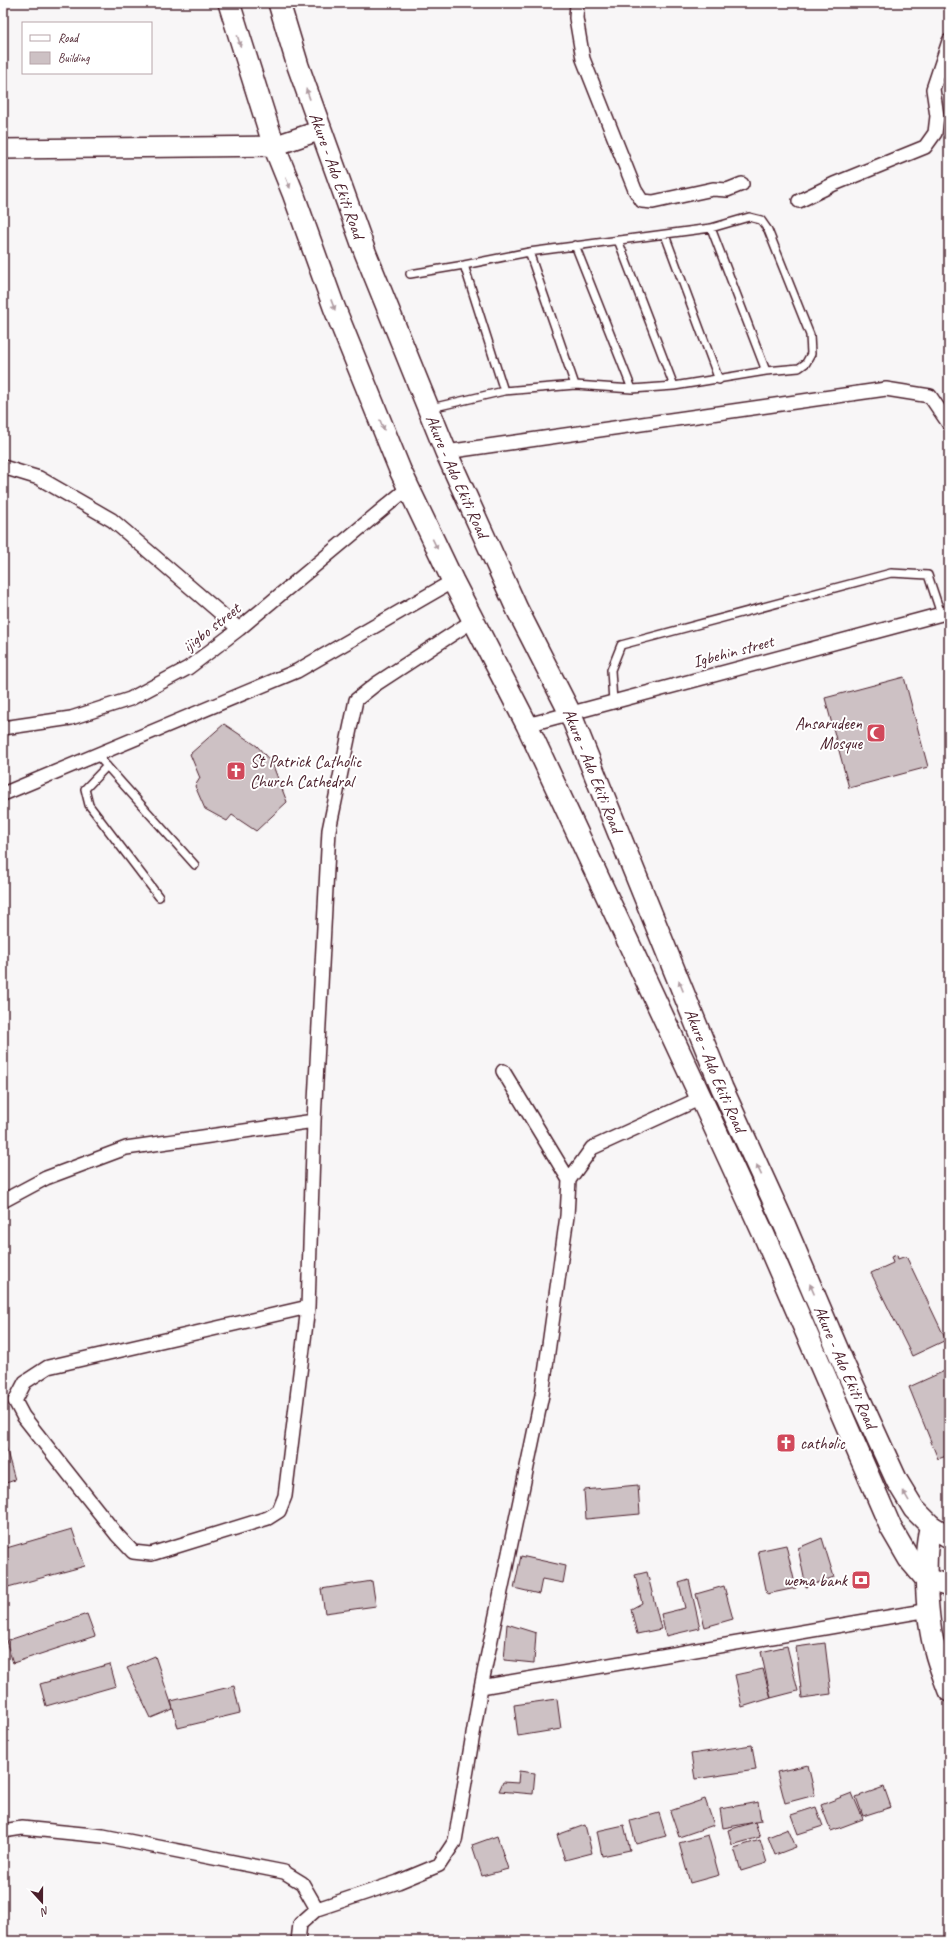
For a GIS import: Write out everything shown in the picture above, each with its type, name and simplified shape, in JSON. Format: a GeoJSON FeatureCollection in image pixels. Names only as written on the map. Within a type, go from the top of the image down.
{"type":"FeatureCollection","features":[{"type":"Feature","properties":{"kind":"main road","name":"Akure - Ado Ekiti Road"},"geometry":{"type":"LineString","coordinates":[[229,3],[274,146],[334,307],[408,488],[453,581],[527,725],[701,1098],[764,1235],[891,1528],[909,1559],[926,1579]]}},
{"type":"Feature","properties":{"kind":"main road","name":"Akure - Ado Ekiti Road"},"geometry":{"type":"LineString","coordinates":[[279,3],[298,66],[365,252],[446,452],[517,609],[570,713],[722,1088],[785,1226],[848,1374],[897,1481],[914,1509],[931,1526],[949,1537]]}},
{"type":"Feature","properties":{"kind":"main road"},"geometry":{"type":"LineString","coordinates":[[3,149],[274,146],[321,130]]}},
{"type":"Feature","properties":{"kind":"main road"},"geometry":{"type":"LineString","coordinates":[[931,1526],[928,1534],[926,1579],[929,1610],[934,1649],[949,1691]]}},
{"type":"Feature","properties":{"kind":"main road"},"geometry":{"type":"LineString","coordinates":[[926,1579],[949,1586]]}},
{"type":"Feature","properties":{"kind":"street"},"geometry":{"type":"LineString","coordinates":[[577,3],[576,18],[583,59],[635,190],[642,201],[653,202],[713,189],[727,190],[742,184]]}},
{"type":"Feature","properties":{"kind":"street"},"geometry":{"type":"LineString","coordinates":[[799,202],[834,184],[925,146],[935,133],[937,116],[933,89],[949,41]]}},
{"type":"Feature","properties":{"kind":"street"},"geometry":{"type":"LineString","coordinates":[[446,452],[886,389],[930,396],[949,424]]}},
{"type":"Feature","properties":{"kind":"street"},"geometry":{"type":"LineString","coordinates":[[3,467],[39,478],[112,520],[239,629]]}},
{"type":"Feature","properties":{"kind":"street","name":"ijigbo street"},"geometry":{"type":"LineString","coordinates":[[3,728],[71,718],[130,700],[188,668],[239,629],[408,488]]}},
{"type":"Feature","properties":{"kind":"street"},"geometry":{"type":"LineString","coordinates":[[3,794],[297,670],[453,581]]}},
{"type":"Feature","properties":{"kind":"street","name":"Igbehin street"},"geometry":{"type":"LineString","coordinates":[[527,725],[945,613]]}},
{"type":"Feature","properties":{"kind":"street"},"geometry":{"type":"LineString","coordinates":[[308,1307],[48,1367],[25,1382],[15,1401],[23,1416],[117,1535],[133,1552],[151,1554],[268,1518],[279,1511],[285,1496],[308,1307],[314,1122],[329,830],[356,700],[376,684],[474,620]]}},
{"type":"Feature","properties":{"kind":"street"},"geometry":{"type":"LineString","coordinates":[[503,1071],[569,1180]]}},
{"type":"Feature","properties":{"kind":"street"},"geometry":{"type":"LineString","coordinates":[[298,1941],[300,1924],[317,1909],[398,1882],[439,1865],[455,1841],[481,1687],[542,1395],[567,1216],[569,1180],[592,1148],[701,1098]]}},
{"type":"Feature","properties":{"kind":"street"},"geometry":{"type":"LineString","coordinates":[[3,1201],[46,1178],[126,1148],[314,1122]]}},
{"type":"Feature","properties":{"kind":"street"},"geometry":{"type":"LineString","coordinates":[[481,1687],[929,1610]]}},
{"type":"Feature","properties":{"kind":"street"},"geometry":{"type":"LineString","coordinates":[[3,1831],[22,1828],[103,1836],[284,1872],[302,1884],[317,1909]]}},
{"type":"Feature","properties":{"kind":"lane"},"geometry":{"type":"LineString","coordinates":[[410,274],[574,245],[665,235],[711,228],[749,217],[761,220],[768,230],[810,335],[811,354],[806,363],[799,368],[766,371],[719,380],[674,386],[632,388],[575,385],[504,391],[429,408]]}},
{"type":"Feature","properties":{"kind":"lane"},"geometry":{"type":"LineString","coordinates":[[711,228],[766,371]]}},
{"type":"Feature","properties":{"kind":"lane"},"geometry":{"type":"LineString","coordinates":[[665,235],[719,380]]}},
{"type":"Feature","properties":{"kind":"lane"},"geometry":{"type":"LineString","coordinates":[[618,240],[674,386]]}},
{"type":"Feature","properties":{"kind":"lane"},"geometry":{"type":"LineString","coordinates":[[574,245],[632,388]]}},
{"type":"Feature","properties":{"kind":"lane"},"geometry":{"type":"LineString","coordinates":[[529,252],[575,385]]}},
{"type":"Feature","properties":{"kind":"lane"},"geometry":{"type":"LineString","coordinates":[[464,265],[504,391]]}},
{"type":"Feature","properties":{"kind":"lane"},"geometry":{"type":"LineString","coordinates":[[613,702],[611,670],[621,645],[891,573],[928,575],[945,613]]}},
{"type":"Feature","properties":{"kind":"lane"},"geometry":{"type":"LineString","coordinates":[[96,754],[196,865]]}},
{"type":"Feature","properties":{"kind":"lane"},"geometry":{"type":"LineString","coordinates":[[107,766],[85,789],[89,805],[159,897]]}},
{"type":"Feature","properties":{"kind":"building","name":"Ansarudeen Mosque"},"geometry":{"type":"Polygon","coordinates":[[[904,677],[928,767],[849,788],[825,698],[904,677]]]}},
{"type":"Feature","properties":{"kind":"building","name":"St Patrick Catholic Church Cathedral"},"geometry":{"type":"Polygon","coordinates":[[[224,724],[257,746],[272,763],[287,802],[256,831],[232,815],[227,821],[205,809],[195,786],[200,778],[190,754],[224,724]]]}},
{"type":"Feature","properties":{"kind":"building"},"geometry":{"type":"Polygon","coordinates":[[[897,1255],[898,1259],[906,1256],[946,1340],[912,1356],[871,1273],[893,1263],[891,1257],[897,1255]]]}},
{"type":"Feature","properties":{"kind":"building"},"geometry":{"type":"Polygon","coordinates":[[[949,1369],[949,1455],[938,1459],[909,1387],[949,1369]]]}},
{"type":"Feature","properties":{"kind":"building"},"geometry":{"type":"Polygon","coordinates":[[[6,1448],[15,1480],[3,1484],[3,1449],[6,1448]]]}},
{"type":"Feature","properties":{"kind":"building"},"geometry":{"type":"Polygon","coordinates":[[[638,1485],[640,1514],[586,1519],[584,1490],[638,1485]]]}},
{"type":"Feature","properties":{"kind":"building"},"geometry":{"type":"Polygon","coordinates":[[[72,1529],[85,1566],[8,1587],[3,1575],[3,1549],[72,1529]]]}},
{"type":"Feature","properties":{"kind":"building"},"geometry":{"type":"Polygon","coordinates":[[[822,1538],[834,1577],[806,1587],[798,1548],[822,1538]]]}},
{"type":"Feature","properties":{"kind":"building"},"geometry":{"type":"Polygon","coordinates":[[[786,1545],[796,1588],[767,1594],[758,1551],[786,1545]]]}},
{"type":"Feature","properties":{"kind":"building"},"geometry":{"type":"Polygon","coordinates":[[[521,1556],[566,1566],[563,1583],[542,1579],[539,1594],[514,1588],[521,1556]]]}},
{"type":"Feature","properties":{"kind":"building"},"geometry":{"type":"Polygon","coordinates":[[[647,1572],[661,1629],[637,1634],[631,1609],[642,1603],[635,1575],[647,1572]]]}},
{"type":"Feature","properties":{"kind":"building"},"geometry":{"type":"Polygon","coordinates":[[[689,1580],[700,1628],[666,1636],[661,1614],[685,1608],[679,1583],[689,1580]]]}},
{"type":"Feature","properties":{"kind":"building"},"geometry":{"type":"Polygon","coordinates":[[[372,1581],[376,1606],[325,1613],[321,1589],[372,1581]]]}},
{"type":"Feature","properties":{"kind":"building"},"geometry":{"type":"Polygon","coordinates":[[[724,1586],[733,1619],[705,1627],[696,1594],[724,1586]]]}},
{"type":"Feature","properties":{"kind":"building"},"geometry":{"type":"Polygon","coordinates":[[[87,1614],[95,1636],[13,1663],[6,1641],[87,1614]]]}},
{"type":"Feature","properties":{"kind":"building"},"geometry":{"type":"Polygon","coordinates":[[[507,1624],[536,1633],[534,1663],[504,1660],[507,1624]]]}},
{"type":"Feature","properties":{"kind":"building"},"geometry":{"type":"Polygon","coordinates":[[[825,1643],[831,1694],[802,1698],[796,1647],[825,1643]]]}},
{"type":"Feature","properties":{"kind":"building"},"geometry":{"type":"Polygon","coordinates":[[[787,1646],[798,1691],[771,1698],[761,1652],[787,1646]]]}},
{"type":"Feature","properties":{"kind":"building"},"geometry":{"type":"Polygon","coordinates":[[[155,1656],[173,1709],[151,1718],[127,1668],[155,1656]]]}},
{"type":"Feature","properties":{"kind":"building"},"geometry":{"type":"Polygon","coordinates":[[[110,1664],[116,1686],[46,1706],[40,1684],[110,1664]]]}},
{"type":"Feature","properties":{"kind":"building"},"geometry":{"type":"Polygon","coordinates":[[[763,1669],[771,1698],[742,1707],[735,1675],[763,1669]]]}},
{"type":"Feature","properties":{"kind":"building"},"geometry":{"type":"Polygon","coordinates":[[[234,1686],[240,1713],[178,1728],[171,1701],[234,1686]]]}},
{"type":"Feature","properties":{"kind":"building"},"geometry":{"type":"Polygon","coordinates":[[[557,1699],[561,1729],[518,1736],[514,1705],[557,1699]]]}},
{"type":"Feature","properties":{"kind":"building"},"geometry":{"type":"Polygon","coordinates":[[[752,1745],[756,1770],[695,1779],[691,1754],[752,1745]]]}},
{"type":"Feature","properties":{"kind":"building"},"geometry":{"type":"Polygon","coordinates":[[[808,1765],[815,1795],[785,1803],[777,1772],[808,1765]]]}},
{"type":"Feature","properties":{"kind":"building"},"geometry":{"type":"Polygon","coordinates":[[[519,1771],[535,1773],[533,1794],[499,1791],[503,1782],[518,1783],[519,1771]]]}},
{"type":"Feature","properties":{"kind":"building"},"geometry":{"type":"Polygon","coordinates":[[[884,1787],[891,1807],[863,1816],[856,1797],[884,1787]]]}},
{"type":"Feature","properties":{"kind":"building"},"geometry":{"type":"Polygon","coordinates":[[[852,1793],[863,1819],[831,1831],[821,1805],[852,1793]]]}},
{"type":"Feature","properties":{"kind":"building"},"geometry":{"type":"Polygon","coordinates":[[[705,1799],[714,1825],[679,1837],[670,1811],[705,1799]]]}},
{"type":"Feature","properties":{"kind":"building"},"geometry":{"type":"Polygon","coordinates":[[[758,1802],[761,1821],[723,1828],[720,1809],[758,1802]]]}},
{"type":"Feature","properties":{"kind":"building"},"geometry":{"type":"Polygon","coordinates":[[[816,1807],[823,1826],[798,1834],[791,1815],[816,1807]]]}},
{"type":"Feature","properties":{"kind":"building"},"geometry":{"type":"Polygon","coordinates":[[[659,1813],[666,1836],[636,1844],[630,1821],[659,1813]]]}},
{"type":"Feature","properties":{"kind":"building"},"geometry":{"type":"Polygon","coordinates":[[[755,1822],[760,1837],[732,1845],[728,1830],[755,1822]]]}},
{"type":"Feature","properties":{"kind":"building"},"geometry":{"type":"Polygon","coordinates":[[[585,1825],[592,1853],[565,1860],[557,1835],[585,1825]]]}},
{"type":"Feature","properties":{"kind":"building"},"geometry":{"type":"Polygon","coordinates":[[[624,1825],[630,1850],[602,1856],[597,1831],[624,1825]]]}},
{"type":"Feature","properties":{"kind":"building"},"geometry":{"type":"Polygon","coordinates":[[[788,1829],[796,1847],[775,1855],[768,1837],[788,1829]]]}},
{"type":"Feature","properties":{"kind":"building"},"geometry":{"type":"Polygon","coordinates":[[[708,1835],[719,1875],[690,1883],[679,1843],[708,1835]]]}},
{"type":"Feature","properties":{"kind":"building"},"geometry":{"type":"Polygon","coordinates":[[[497,1836],[508,1869],[482,1876],[472,1845],[497,1836]]]}},
{"type":"Feature","properties":{"kind":"building"},"geometry":{"type":"Polygon","coordinates":[[[760,1840],[767,1863],[741,1871],[734,1848],[760,1840]]]}},
{"type":"Feature","properties":{"kind":"place","name":"Ansarudeen Mosque"},"geometry":{"type":"Point","coordinates":[876,733]}},
{"type":"Feature","properties":{"kind":"place","name":"St Patrick Catholic Church Cathedral"},"geometry":{"type":"Point","coordinates":[236,771]}},
{"type":"Feature","properties":{"kind":"place","name":"catholic"},"geometry":{"type":"Point","coordinates":[786,1443]}},
{"type":"Feature","properties":{"kind":"place","name":"wema bank"},"geometry":{"type":"Point","coordinates":[861,1580]}}]}
